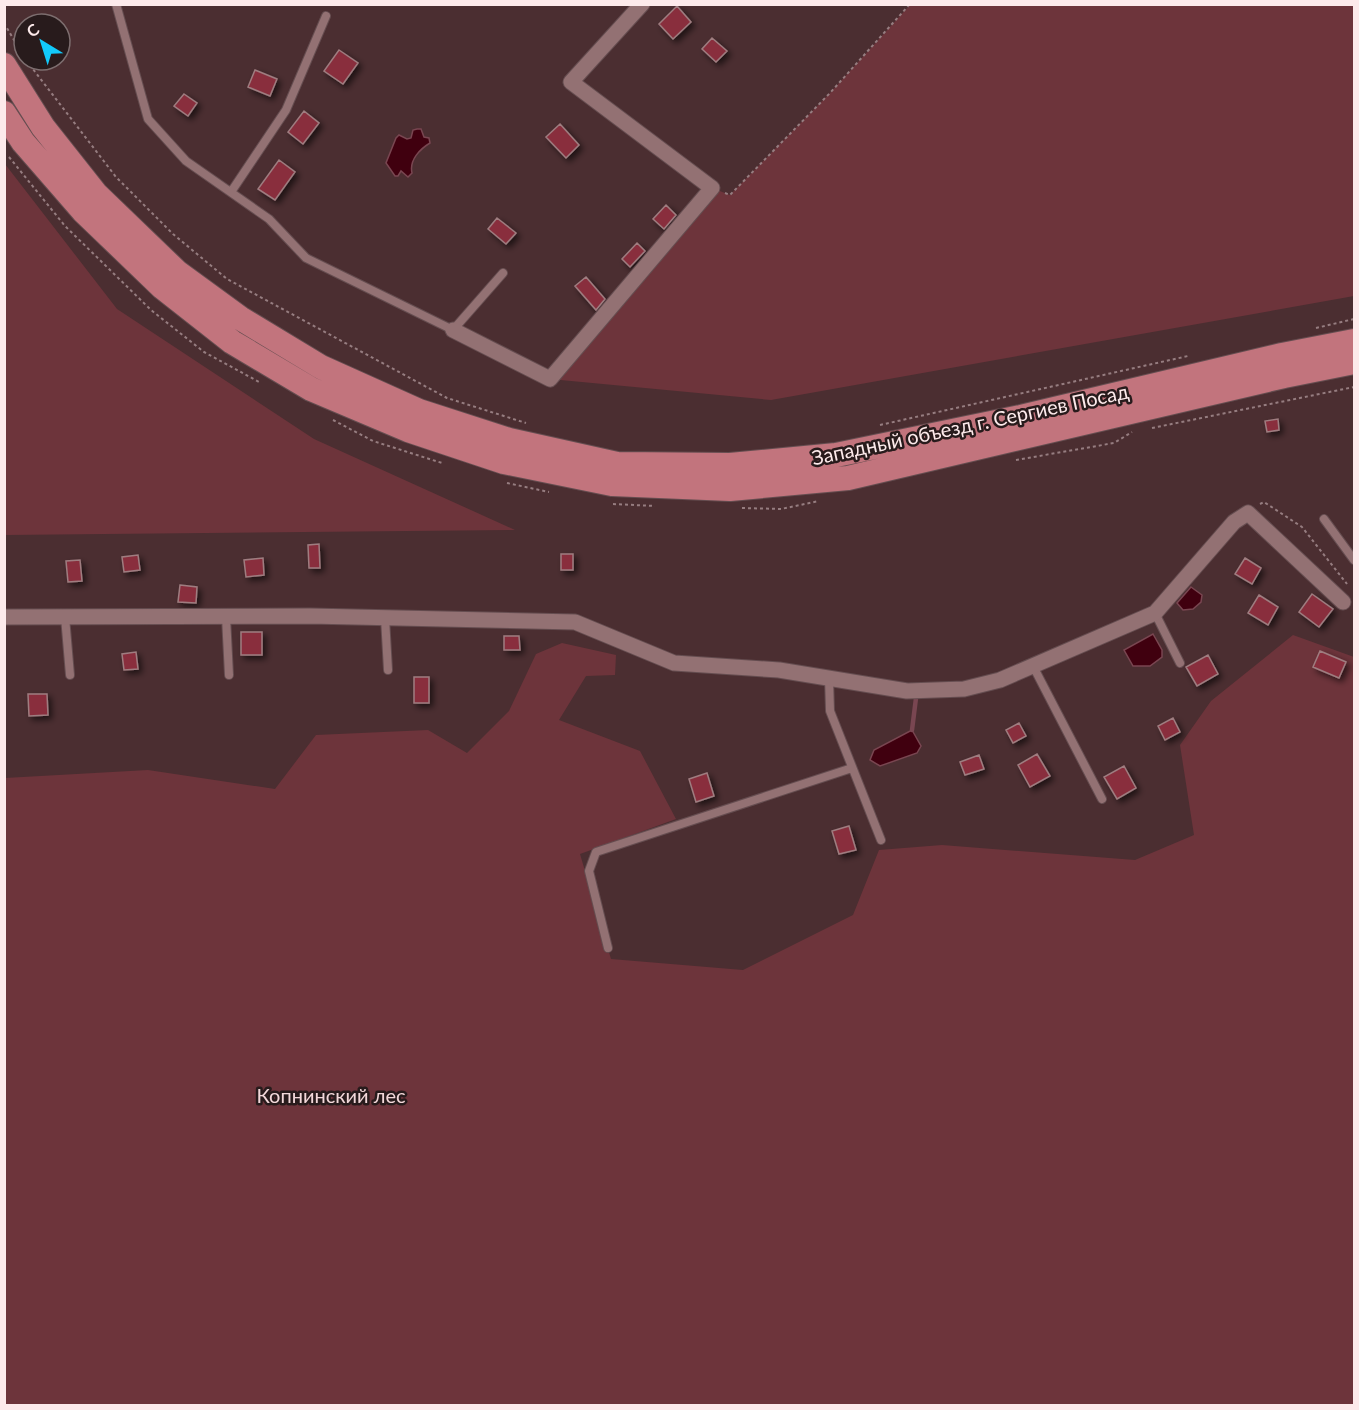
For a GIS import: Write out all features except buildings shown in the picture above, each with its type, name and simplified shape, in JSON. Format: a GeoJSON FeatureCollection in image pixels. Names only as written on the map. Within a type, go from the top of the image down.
{"type":"FeatureCollection","features":[{"type":"Feature","properties":{"kind":"main road","name":"Западный объезд г. Сергиев Посад"},"geometry":{"type":"LineString","coordinates":[[4,65],[43,127],[96,194],[177,272],[240,318],[321,367],[419,411],[509,441],[616,464],[730,465],[836,455],[1021,417],[1282,354],[1354,341]]}},
{"type":"Feature","properties":{"kind":"main road","name":"Западный объезд г. Сергиев Посад"},"geometry":{"type":"LineString","coordinates":[[4,113],[23,142],[83,211],[162,287],[232,342],[311,389],[408,430],[504,462],[612,484],[730,489],[848,478],[1284,376],[1354,362]]}},
{"type":"Feature","properties":{"kind":"street"},"geometry":{"type":"LineString","coordinates":[[453,330],[550,379],[712,188],[571,82],[642,4]]}},
{"type":"Feature","properties":{"kind":"street"},"geometry":{"type":"LineString","coordinates":[[4,617],[226,616],[575,622],[674,663],[779,670],[907,691],[964,689],[1000,680],[1155,613],[1234,522],[1248,513],[1343,602]]}},
{"type":"Feature","properties":{"kind":"lane"},"geometry":{"type":"LineString","coordinates":[[116,4],[148,119],[186,161],[269,219],[306,258],[453,330],[503,273]]}},
{"type":"Feature","properties":{"kind":"lane"},"geometry":{"type":"LineString","coordinates":[[231,192],[286,110],[326,16]]}},
{"type":"Feature","properties":{"kind":"lane"},"geometry":{"type":"LineString","coordinates":[[1324,519],[1354,560]]}},
{"type":"Feature","properties":{"kind":"lane"},"geometry":{"type":"LineString","coordinates":[[1155,613],[1180,663]]}},
{"type":"Feature","properties":{"kind":"lane"},"geometry":{"type":"LineString","coordinates":[[226,616],[229,675]]}},
{"type":"Feature","properties":{"kind":"lane"},"geometry":{"type":"LineString","coordinates":[[65,617],[70,675]]}},
{"type":"Feature","properties":{"kind":"lane"},"geometry":{"type":"LineString","coordinates":[[385,618],[388,670]]}},
{"type":"Feature","properties":{"kind":"lane"},"geometry":{"type":"LineString","coordinates":[[1033,666],[1102,799]]}},
{"type":"Feature","properties":{"kind":"lane"},"geometry":{"type":"LineString","coordinates":[[829,678],[830,711],[880,840]]}},
{"type":"Feature","properties":{"kind":"lane"},"geometry":{"type":"LineString","coordinates":[[608,948],[589,871],[596,852],[852,768]]}},
{"type":"Feature","properties":{"kind":"path"},"geometry":{"type":"LineString","coordinates":[[712,188],[730,195],[830,93],[910,4]]}},
{"type":"Feature","properties":{"kind":"path"},"geometry":{"type":"LineString","coordinates":[[4,23],[12,36]]}},
{"type":"Feature","properties":{"kind":"path"},"geometry":{"type":"LineString","coordinates":[[36,72],[116,177],[173,234],[227,279],[447,398],[534,425]]}},
{"type":"Feature","properties":{"kind":"path"},"geometry":{"type":"LineString","coordinates":[[8,156],[64,226],[151,310],[204,352],[268,387]]}},
{"type":"Feature","properties":{"kind":"path"},"geometry":{"type":"LineString","coordinates":[[1308,329],[1354,319]]}},
{"type":"Feature","properties":{"kind":"path"},"geometry":{"type":"LineString","coordinates":[[871,427],[1191,356]]}},
{"type":"Feature","properties":{"kind":"path"},"geometry":{"type":"LineString","coordinates":[[1144,429],[1354,387]]}},
{"type":"Feature","properties":{"kind":"path"},"geometry":{"type":"LineString","coordinates":[[331,419],[373,441],[447,465]]}},
{"type":"Feature","properties":{"kind":"path"},"geometry":{"type":"LineString","coordinates":[[1011,461],[1114,443],[1133,432]]}},
{"type":"Feature","properties":{"kind":"path"},"geometry":{"type":"LineString","coordinates":[[500,481],[554,493]]}},
{"type":"Feature","properties":{"kind":"path"},"geometry":{"type":"LineString","coordinates":[[735,508],[781,509],[827,499]]}},
{"type":"Feature","properties":{"kind":"path"},"geometry":{"type":"LineString","coordinates":[[1248,513],[1253,507],[1264,502],[1302,528],[1348,585]]}},
{"type":"Feature","properties":{"kind":"path"},"geometry":{"type":"LineString","coordinates":[[608,503],[619,506],[665,507]]}},
{"type":"Feature","properties":{"kind":"green space"},"geometry":{"type":"Polygon","coordinates":[[[910,5],[1354,5],[1354,296],[771,400],[550,379],[712,188],[730,195],[830,93],[910,5]]]}},
{"type":"Feature","properties":{"kind":"green space"},"geometry":{"type":"Polygon","coordinates":[[[5,164],[117,309],[314,439],[515,530],[5,535],[5,164]]]}},
{"type":"Feature","properties":{"kind":"green space","name":"Копнинский лес"},"geometry":{"type":"Polygon","coordinates":[[[1293,635],[1354,657],[1354,1405],[5,1406],[5,778],[148,770],[275,789],[316,735],[428,730],[467,753],[509,711],[536,654],[562,643],[616,655],[615,675],[586,676],[559,720],[640,751],[676,819],[580,854],[611,959],[743,970],[853,915],[879,850],[942,845],[1135,860],[1194,835],[1180,745],[1211,701],[1293,635]]]}},
{"type":"Feature","properties":{"kind":"shaded area"},"geometry":{"type":"Polygon","coordinates":[[[421,129],[424,137],[429,138],[430,143],[416,155],[412,164],[412,173],[408,177],[401,171],[398,176],[395,176],[386,163],[396,138],[399,135],[407,139],[411,138],[413,130],[421,129]]]}},
{"type":"Feature","properties":{"kind":"shaded area"},"geometry":{"type":"Polygon","coordinates":[[[1191,587],[1202,595],[1201,602],[1193,609],[1183,610],[1177,603],[1191,587]]]}},
{"type":"Feature","properties":{"kind":"shaded area"},"geometry":{"type":"Polygon","coordinates":[[[1153,634],[1162,650],[1162,657],[1150,666],[1133,666],[1124,650],[1153,634]]]}},
{"type":"Feature","properties":{"kind":"shaded area"},"geometry":{"type":"Polygon","coordinates":[[[912,730],[921,746],[917,753],[880,766],[870,760],[874,750],[912,730]]]}},
{"type":"Feature","properties":{"kind":"waterway"},"geometry":{"type":"LineString","coordinates":[[912,730],[916,698]]}}]}
